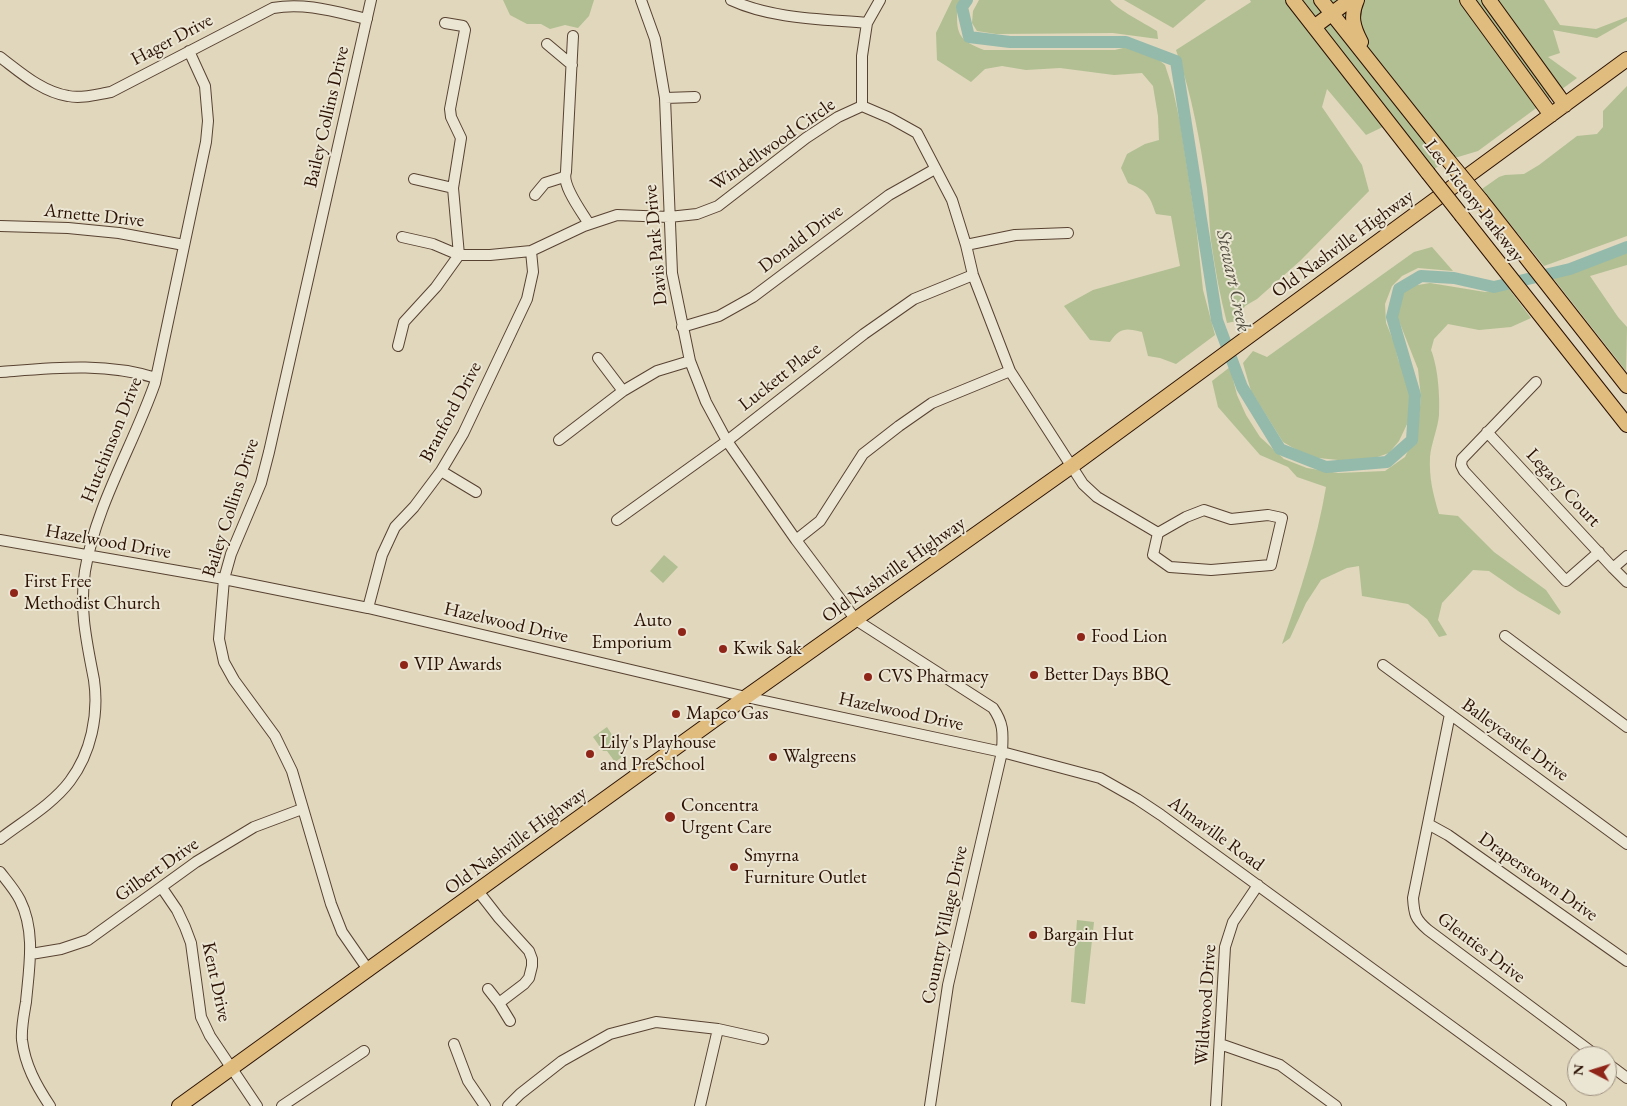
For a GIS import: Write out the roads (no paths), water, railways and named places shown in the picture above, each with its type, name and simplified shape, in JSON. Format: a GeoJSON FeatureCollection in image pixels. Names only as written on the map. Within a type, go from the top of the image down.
{"type":"FeatureCollection","features":[{"type":"Feature","properties":{"kind":"main road","name":"Lee Victory Parkway"},"geometry":{"type":"LineString","coordinates":[[1293,0],[1627,425]]}},
{"type":"Feature","properties":{"kind":"main road"},"geometry":{"type":"LineString","coordinates":[[1310,22],[1326,4],[1350,0]]}},
{"type":"Feature","properties":{"kind":"main road"},"geometry":{"type":"LineString","coordinates":[[1357,0],[1352,15],[1355,32],[1400,92],[1408,110]]}},
{"type":"Feature","properties":{"kind":"main road"},"geometry":{"type":"LineString","coordinates":[[1467,0],[1551,115]]}},
{"type":"Feature","properties":{"kind":"main road"},"geometry":{"type":"LineString","coordinates":[[1489,0],[1565,105]]}},
{"type":"Feature","properties":{"kind":"main road","name":"Lee Victory Parkway"},"geometry":{"type":"LineString","coordinates":[[1326,4],[1627,386]]}},
{"type":"Feature","properties":{"kind":"main road","name":"Old Nashville Highway"},"geometry":{"type":"LineString","coordinates":[[179,1106],[369,971],[746,697],[1072,466],[1627,59]]}},
{"type":"Feature","properties":{"kind":"street","name":"Bailey Collins Drive"},"geometry":{"type":"LineString","coordinates":[[369,971],[342,932],[330,904],[292,771],[285,754],[275,736],[234,680],[224,662],[219,639],[224,579],[230,554],[260,483],[269,452],[372,0]]}},
{"type":"Feature","properties":{"kind":"street","name":"Davis Park Drive"},"geometry":{"type":"LineString","coordinates":[[641,0],[655,39],[665,98],[672,273],[690,361],[706,402],[727,441],[796,540],[856,620]]}},
{"type":"Feature","properties":{"kind":"street"},"geometry":{"type":"LineString","coordinates":[[731,0],[750,9],[786,15],[867,23]]}},
{"type":"Feature","properties":{"kind":"street"},"geometry":{"type":"LineString","coordinates":[[862,106],[862,56],[867,23],[880,0]]}},
{"type":"Feature","properties":{"kind":"street","name":"Hager Drive"},"geometry":{"type":"LineString","coordinates":[[0,56],[25,76],[47,89],[68,96],[85,96],[111,92],[273,8],[289,5],[307,6],[367,19]]}},
{"type":"Feature","properties":{"kind":"street"},"geometry":{"type":"LineString","coordinates":[[398,346],[404,322],[436,287],[459,255],[453,188],[461,138],[450,117],[450,109],[465,30],[463,26],[445,22]]}},
{"type":"Feature","properties":{"kind":"street"},"geometry":{"type":"LineString","coordinates":[[573,36],[566,172],[564,177],[568,189],[589,224]]}},
{"type":"Feature","properties":{"kind":"street"},"geometry":{"type":"LineString","coordinates":[[547,44],[572,65]]}},
{"type":"Feature","properties":{"kind":"street","name":"Hutchinson Drive"},"geometry":{"type":"LineString","coordinates":[[0,839],[58,794],[69,782],[82,761],[91,738],[96,696],[83,612],[88,556],[97,523],[145,414],[156,378],[206,142],[208,121],[205,86],[189,51]]}},
{"type":"Feature","properties":{"kind":"street"},"geometry":{"type":"LineString","coordinates":[[665,98],[695,97]]}},
{"type":"Feature","properties":{"kind":"street","name":"Windellwood Circle"},"geometry":{"type":"LineString","coordinates":[[459,255],[490,255],[531,251],[589,224],[618,215],[669,217],[697,214],[718,206],[806,138],[838,117],[862,106],[890,118],[917,133],[952,200],[973,275],[1010,371],[1083,484],[1097,496],[1158,533]]}},
{"type":"Feature","properties":{"kind":"street","name":"Donald Drive"},"geometry":{"type":"LineString","coordinates":[[682,327],[719,316],[753,297],[889,195],[935,169]]}},
{"type":"Feature","properties":{"kind":"street"},"geometry":{"type":"LineString","coordinates":[[535,195],[545,183],[564,177]]}},
{"type":"Feature","properties":{"kind":"street"},"geometry":{"type":"LineString","coordinates":[[414,179],[453,188]]}},
{"type":"Feature","properties":{"kind":"street","name":"Arnette Drive"},"geometry":{"type":"LineString","coordinates":[[0,226],[68,228],[119,233],[184,245]]}},
{"type":"Feature","properties":{"kind":"street"},"geometry":{"type":"LineString","coordinates":[[966,245],[1015,235],[1068,233]]}},
{"type":"Feature","properties":{"kind":"street"},"geometry":{"type":"LineString","coordinates":[[402,237],[433,244],[459,255]]}},
{"type":"Feature","properties":{"kind":"street","name":"Branford Drive"},"geometry":{"type":"LineString","coordinates":[[368,608],[380,562],[395,527],[414,507],[441,471],[463,434],[527,300],[533,272],[531,251]]}},
{"type":"Feature","properties":{"kind":"street","name":"Luckett Place"},"geometry":{"type":"LineString","coordinates":[[617,520],[727,441],[864,334],[914,299],[973,275]]}},
{"type":"Feature","properties":{"kind":"street"},"geometry":{"type":"LineString","coordinates":[[598,358],[623,391]]}},
{"type":"Feature","properties":{"kind":"street"},"geometry":{"type":"LineString","coordinates":[[559,440],[623,391],[657,371],[690,361]]}},
{"type":"Feature","properties":{"kind":"street"},"geometry":{"type":"LineString","coordinates":[[0,372],[72,367],[99,368],[141,373],[156,378]]}},
{"type":"Feature","properties":{"kind":"street"},"geometry":{"type":"LineString","coordinates":[[796,540],[820,521],[863,454],[932,403],[1010,371]]}},
{"type":"Feature","properties":{"kind":"street"},"geometry":{"type":"LineString","coordinates":[[1536,382],[1462,459],[1461,465],[1464,471],[1566,581],[1599,552]]}},
{"type":"Feature","properties":{"kind":"street","name":"Legacy Court"},"geometry":{"type":"LineString","coordinates":[[1487,432],[1627,582]]}},
{"type":"Feature","properties":{"kind":"street"},"geometry":{"type":"LineString","coordinates":[[441,471],[476,492]]}},
{"type":"Feature","properties":{"kind":"street"},"geometry":{"type":"LineString","coordinates":[[1204,510],[1231,518],[1268,516],[1282,518],[1271,565],[1211,570],[1170,567],[1152,555],[1158,533],[1186,517],[1204,510]]}},
{"type":"Feature","properties":{"kind":"street","name":"Hazelwood Drive"},"geometry":{"type":"LineString","coordinates":[[0,540],[224,579],[368,608],[746,697],[1002,752]]}},
{"type":"Feature","properties":{"kind":"street"},"geometry":{"type":"LineString","coordinates":[[1613,568],[1627,556]]}},
{"type":"Feature","properties":{"kind":"street"},"geometry":{"type":"LineString","coordinates":[[856,620],[993,708],[1001,719],[1003,731],[1002,752]]}},
{"type":"Feature","properties":{"kind":"street"},"geometry":{"type":"LineString","coordinates":[[1505,636],[1627,727]]}},
{"type":"Feature","properties":{"kind":"street","name":"Balleycastle Drive"},"geometry":{"type":"LineString","coordinates":[[1383,665],[1627,844]]}},
{"type":"Feature","properties":{"kind":"street","name":"Glenties Drive"},"geometry":{"type":"LineString","coordinates":[[1450,714],[1414,898],[1414,914],[1419,923],[1584,1046]]}},
{"type":"Feature","properties":{"kind":"street","name":"Almaville Road"},"geometry":{"type":"LineString","coordinates":[[1002,752],[1100,778],[1137,799],[1561,1106]]}},
{"type":"Feature","properties":{"kind":"street","name":"Country Village Drive"},"geometry":{"type":"LineString","coordinates":[[930,1106],[948,985],[1002,752]]}},
{"type":"Feature","properties":{"kind":"street","name":"Gilbert Drive"},"geometry":{"type":"LineString","coordinates":[[31,954],[61,949],[88,940],[196,862],[254,826],[302,809]]}},
{"type":"Feature","properties":{"kind":"street","name":"Draperstown Drive"},"geometry":{"type":"LineString","coordinates":[[1428,824],[1448,835],[1627,961]]}},
{"type":"Feature","properties":{"kind":"street"},"geometry":{"type":"LineString","coordinates":[[0,872],[19,899],[26,914],[31,954],[22,1038],[30,1074],[50,1106]]}},
{"type":"Feature","properties":{"kind":"street","name":"Wildwood Drive"},"geometry":{"type":"LineString","coordinates":[[1216,1106],[1225,947],[1233,922],[1258,885]]}},
{"type":"Feature","properties":{"kind":"street","name":"Kent Drive"},"geometry":{"type":"LineString","coordinates":[[162,888],[177,910],[188,935],[201,1017],[210,1036],[257,1106]]}},
{"type":"Feature","properties":{"kind":"street"},"geometry":{"type":"LineString","coordinates":[[478,891],[529,951],[532,959],[529,978],[499,1003]]}},
{"type":"Feature","properties":{"kind":"street"},"geometry":{"type":"LineString","coordinates":[[488,989],[510,1021]]}},
{"type":"Feature","properties":{"kind":"street"},"geometry":{"type":"LineString","coordinates":[[508,1106],[520,1094],[562,1061],[610,1034],[656,1022],[718,1029],[763,1039]]}},
{"type":"Feature","properties":{"kind":"street"},"geometry":{"type":"LineString","coordinates":[[700,1106],[718,1029]]}},
{"type":"Feature","properties":{"kind":"street"},"geometry":{"type":"LineString","coordinates":[[454,1044],[468,1081],[485,1106]]}},
{"type":"Feature","properties":{"kind":"street"},"geometry":{"type":"LineString","coordinates":[[1220,1044],[1280,1065],[1336,1106]]}},
{"type":"Feature","properties":{"kind":"street"},"geometry":{"type":"LineString","coordinates":[[282,1106],[364,1051]]}},
{"type":"Feature","properties":{"kind":"waterway","name":"Stewart Creek"},"geometry":{"type":"LineString","coordinates":[[967,0],[962,7],[969,37],[1010,42],[1126,42],[1176,61],[1217,320],[1242,387],[1280,449],[1326,467],[1387,462],[1412,440],[1415,395],[1392,317],[1399,289],[1421,276],[1454,278],[1494,287],[1570,269],[1627,247]]}},
{"type":"Feature","properties":{"kind":"place","name":"First Free Methodist Church"},"geometry":{"type":"Point","coordinates":[14,593]}},
{"type":"Feature","properties":{"kind":"place","name":"Auto Emporium"},"geometry":{"type":"Point","coordinates":[682,632]}},
{"type":"Feature","properties":{"kind":"place","name":"Food Lion"},"geometry":{"type":"Point","coordinates":[1081,637]}},
{"type":"Feature","properties":{"kind":"place","name":"Kwik Sak"},"geometry":{"type":"Point","coordinates":[723,649]}},
{"type":"Feature","properties":{"kind":"place","name":"VIP Awards"},"geometry":{"type":"Point","coordinates":[404,665]}},
{"type":"Feature","properties":{"kind":"place","name":"Better Days BBQ"},"geometry":{"type":"Point","coordinates":[1034,675]}},
{"type":"Feature","properties":{"kind":"place","name":"CVS Pharmacy"},"geometry":{"type":"Point","coordinates":[868,677]}},
{"type":"Feature","properties":{"kind":"place","name":"Mapco Gas"},"geometry":{"type":"Point","coordinates":[676,714]}},
{"type":"Feature","properties":{"kind":"place","name":"Lily's Playhouse and PreSchool"},"geometry":{"type":"Point","coordinates":[590,754]}},
{"type":"Feature","properties":{"kind":"place","name":"Walgreens"},"geometry":{"type":"Point","coordinates":[773,757]}},
{"type":"Feature","properties":{"kind":"place","name":"Concentra Urgent Care"},"geometry":{"type":"Point","coordinates":[670,817]}},
{"type":"Feature","properties":{"kind":"place","name":"Smyrna Furniture Outlet"},"geometry":{"type":"Point","coordinates":[734,867]}},
{"type":"Feature","properties":{"kind":"place","name":"Bargain Hut"},"geometry":{"type":"Point","coordinates":[1033,935]}}]}
